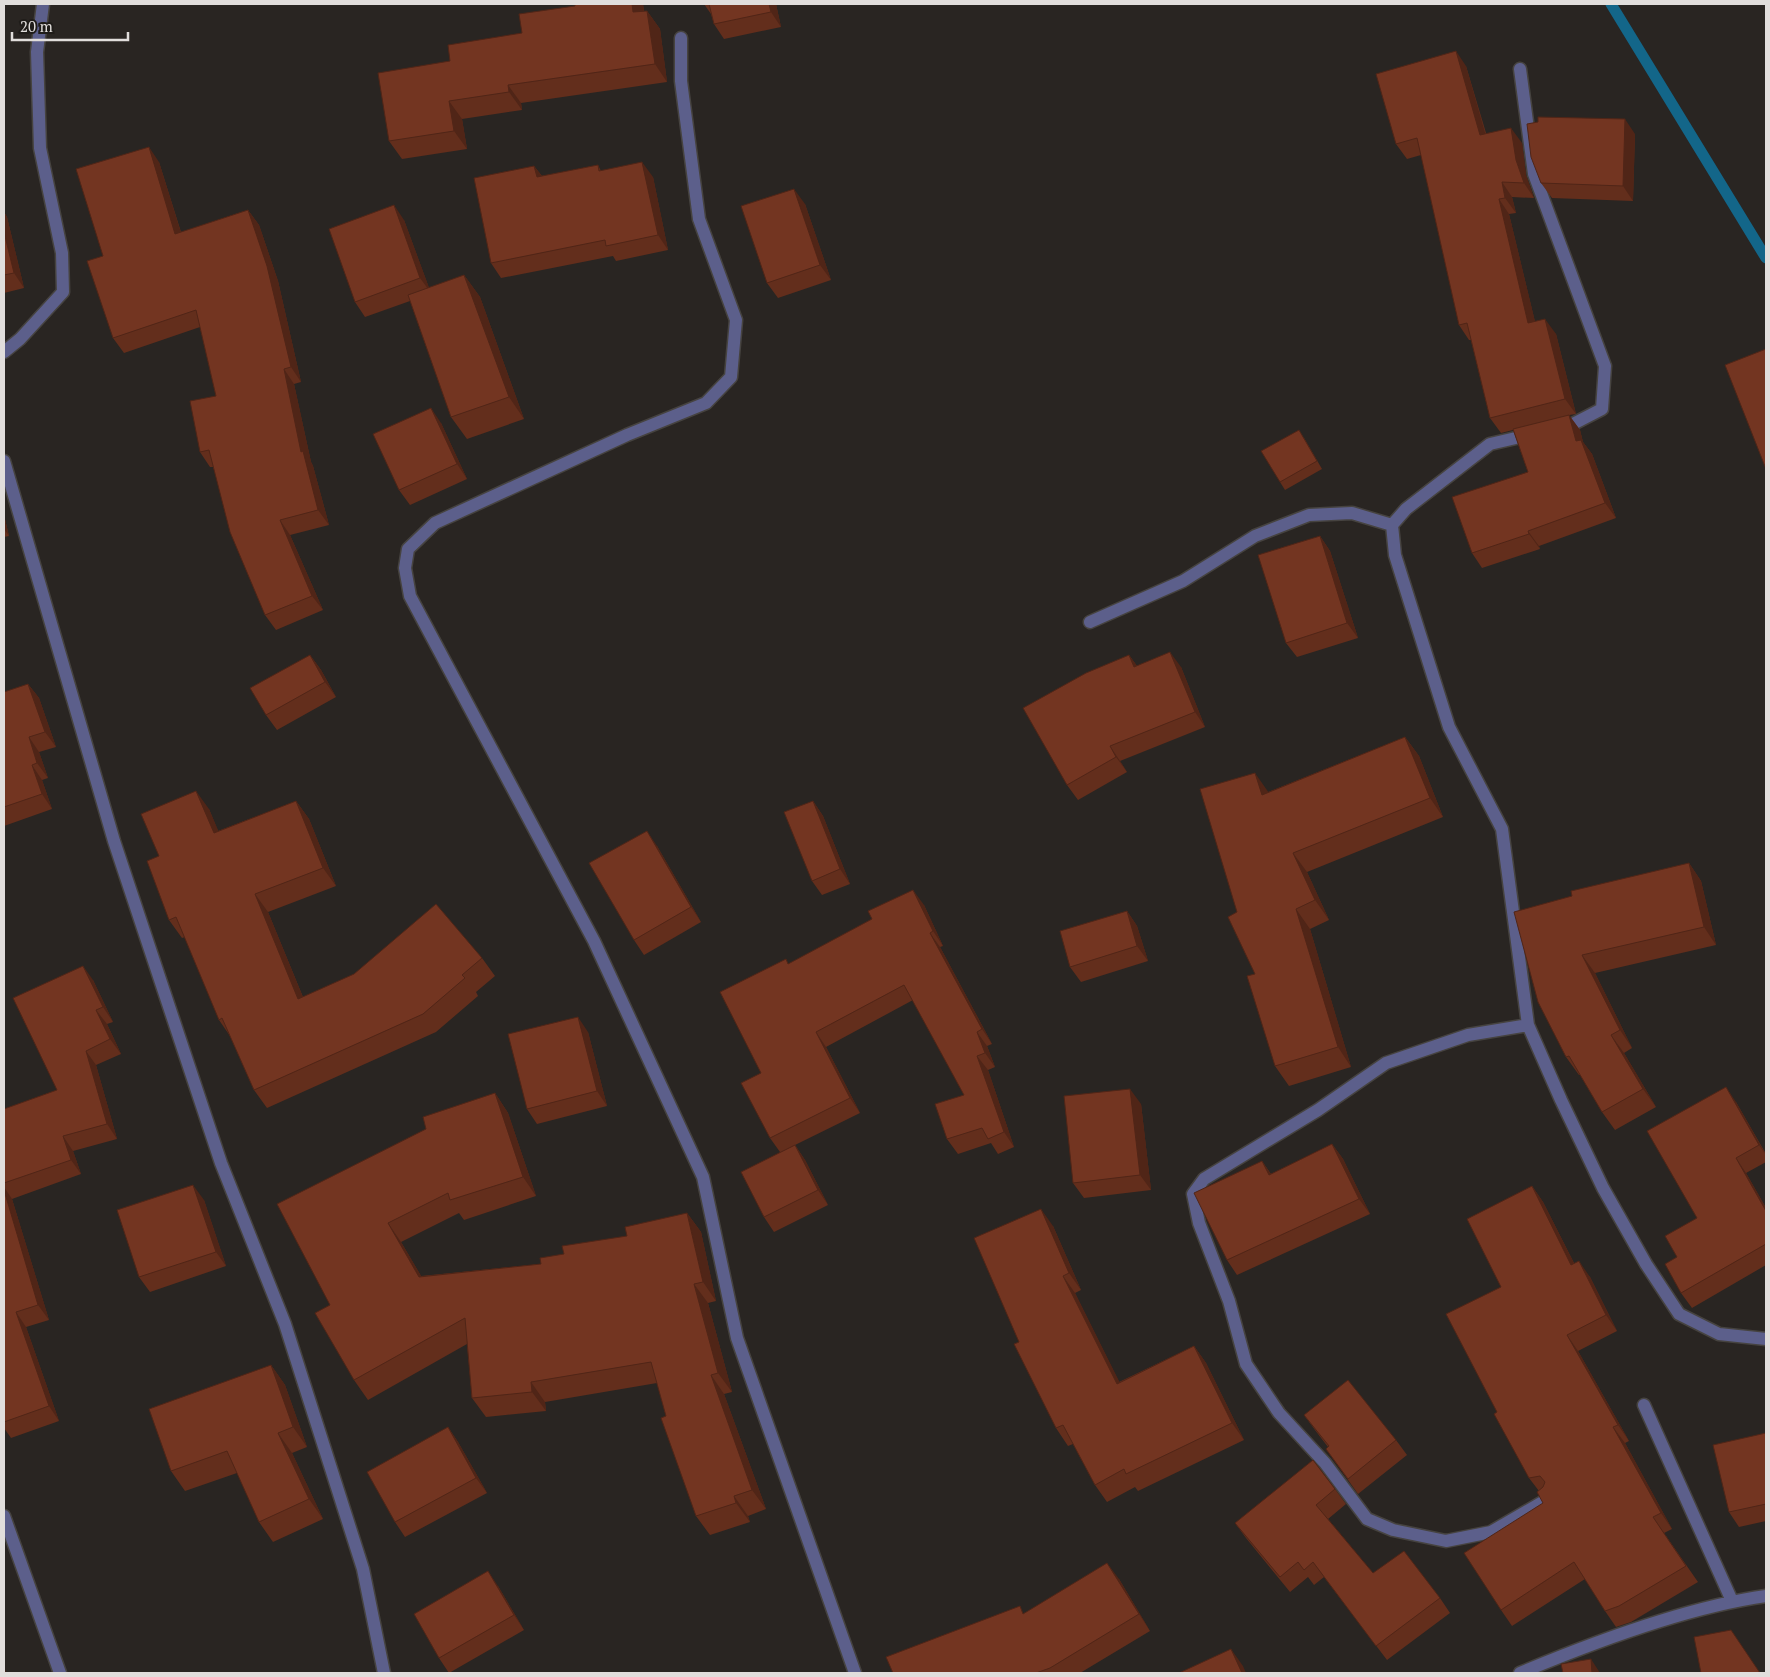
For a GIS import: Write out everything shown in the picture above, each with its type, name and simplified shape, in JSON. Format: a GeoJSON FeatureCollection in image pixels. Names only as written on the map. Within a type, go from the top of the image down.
{"type":"FeatureCollection","features":[{"type":"Feature","properties":{"kind":"street"},"geometry":{"type":"LineString","coordinates":[[4,352],[20,339],[63,292],[62,253],[40,148],[38,52],[43,4]]}},
{"type":"Feature","properties":{"kind":"street"},"geometry":{"type":"LineString","coordinates":[[681,38],[682,81],[698,219],[736,320],[731,377],[706,403],[627,435],[435,523],[408,548],[405,568],[410,596],[594,941],[703,1177],[737,1338],[855,1673]]}},
{"type":"Feature","properties":{"kind":"street"},"geometry":{"type":"LineString","coordinates":[[1520,69],[1534,174],[1605,366],[1602,409],[1573,424],[1490,444],[1406,509],[1392,525],[1395,555],[1449,727],[1502,828],[1528,1025],[1603,1188],[1646,1264],[1679,1314],[1719,1334],[1766,1339]]}},
{"type":"Feature","properties":{"kind":"street"},"geometry":{"type":"LineString","coordinates":[[4,461],[114,841],[221,1163],[285,1324],[363,1569],[384,1673]]}},
{"type":"Feature","properties":{"kind":"street"},"geometry":{"type":"LineString","coordinates":[[1090,622],[1183,582],[1255,536],[1309,514],[1352,513],[1392,525]]}},
{"type":"Feature","properties":{"kind":"street"},"geometry":{"type":"LineString","coordinates":[[1528,1025],[1468,1035],[1386,1063],[1318,1110],[1204,1178],[1193,1194],[1199,1223],[1229,1301],[1246,1364],[1279,1413],[1325,1463],[1366,1519],[1393,1530],[1446,1541],[1491,1532],[1548,1499]]}},
{"type":"Feature","properties":{"kind":"street"},"geometry":{"type":"LineString","coordinates":[[1644,1405],[1732,1601]]}},
{"type":"Feature","properties":{"kind":"street"},"geometry":{"type":"LineString","coordinates":[[4,1516],[60,1673]]}},
{"type":"Feature","properties":{"kind":"street"},"geometry":{"type":"LineString","coordinates":[[1520,1673],[1565,1654],[1732,1601],[1766,1596]]}},
{"type":"Feature","properties":{"kind":"building"},"geometry":{"type":"Polygon","coordinates":[[[575,4],[632,4],[633,12],[647,11],[655,64],[508,85],[509,92],[449,101],[454,131],[389,141],[378,73],[450,61],[448,45],[522,33],[519,14],[575,6],[575,4]]]}},
{"type":"Feature","properties":{"kind":"building"},"geometry":{"type":"Polygon","coordinates":[[[709,4],[769,4],[771,12],[714,24],[709,4]]]}},
{"type":"Feature","properties":{"kind":"building"},"geometry":{"type":"Polygon","coordinates":[[[1456,51],[1480,135],[1511,128],[1516,160],[1524,183],[1502,182],[1505,198],[1499,199],[1528,323],[1545,319],[1565,399],[1490,418],[1467,323],[1459,325],[1417,138],[1396,144],[1376,74],[1456,51]]]}},
{"type":"Feature","properties":{"kind":"building"},"geometry":{"type":"Polygon","coordinates":[[[1538,117],[1625,119],[1623,186],[1541,183],[1531,157],[1527,124],[1538,122],[1538,117]]]}},
{"type":"Feature","properties":{"kind":"building"},"geometry":{"type":"Polygon","coordinates":[[[149,147],[175,234],[248,210],[267,266],[291,367],[284,369],[301,452],[303,451],[318,510],[280,520],[312,596],[265,615],[230,532],[209,450],[200,452],[190,401],[216,396],[196,310],[113,338],[87,261],[103,256],[76,169],[149,147]]]}},
{"type":"Feature","properties":{"kind":"building"},"geometry":{"type":"Polygon","coordinates":[[[642,162],[658,235],[606,246],[605,240],[491,263],[474,178],[534,166],[537,177],[598,165],[599,171],[642,162]]]}},
{"type":"Feature","properties":{"kind":"building"},"geometry":{"type":"Polygon","coordinates":[[[794,189],[820,265],[767,283],[741,206],[794,189]]]}},
{"type":"Feature","properties":{"kind":"building"},"geometry":{"type":"Polygon","coordinates":[[[394,205],[420,278],[355,302],[329,229],[394,205]]]}},
{"type":"Feature","properties":{"kind":"building"},"geometry":{"type":"Polygon","coordinates":[[[4,232],[14,273],[4,275],[4,232]]]}},
{"type":"Feature","properties":{"kind":"building"},"geometry":{"type":"Polygon","coordinates":[[[464,275],[509,397],[451,417],[408,295],[464,275]]]}},
{"type":"Feature","properties":{"kind":"building"},"geometry":{"type":"Polygon","coordinates":[[[1766,349],[1766,469],[1725,365],[1766,349]]]}},
{"type":"Feature","properties":{"kind":"building"},"geometry":{"type":"Polygon","coordinates":[[[431,408],[457,464],[399,490],[373,434],[431,408]]]}},
{"type":"Feature","properties":{"kind":"building"},"geometry":{"type":"Polygon","coordinates":[[[1569,415],[1576,441],[1581,440],[1605,503],[1528,531],[1529,534],[1472,553],[1452,497],[1528,472],[1513,429],[1569,415]]]}},
{"type":"Feature","properties":{"kind":"building"},"geometry":{"type":"Polygon","coordinates":[[[1299,430],[1317,461],[1280,482],[1261,451],[1299,430]]]}},
{"type":"Feature","properties":{"kind":"building"},"geometry":{"type":"Polygon","coordinates":[[[1320,536],[1347,623],[1286,643],[1258,555],[1320,536]]]}},
{"type":"Feature","properties":{"kind":"building"},"geometry":{"type":"Polygon","coordinates":[[[1170,652],[1195,712],[1110,746],[1116,757],[1067,785],[1023,708],[1086,673],[1129,655],[1134,667],[1170,652]]]}},
{"type":"Feature","properties":{"kind":"building"},"geometry":{"type":"Polygon","coordinates":[[[310,655],[325,682],[266,715],[250,688],[310,655]]]}},
{"type":"Feature","properties":{"kind":"building"},"geometry":{"type":"Polygon","coordinates":[[[28,684],[45,732],[29,737],[37,763],[32,765],[42,794],[4,807],[4,692],[28,684]]]}},
{"type":"Feature","properties":{"kind":"building"},"geometry":{"type":"Polygon","coordinates":[[[1405,737],[1430,798],[1293,853],[1315,900],[1296,909],[1338,1047],[1275,1066],[1247,976],[1255,974],[1228,917],[1237,912],[1200,789],[1255,773],[1262,795],[1405,737]]]}},
{"type":"Feature","properties":{"kind":"building"},"geometry":{"type":"Polygon","coordinates":[[[196,791],[214,833],[296,801],[323,868],[255,894],[298,999],[354,974],[436,904],[482,958],[462,975],[465,978],[423,1014],[254,1090],[222,1018],[219,1020],[176,917],[169,920],[147,861],[159,856],[141,814],[196,791]]]}},
{"type":"Feature","properties":{"kind":"building"},"geometry":{"type":"Polygon","coordinates":[[[813,801],[840,869],[812,881],[784,812],[813,801]]]}},
{"type":"Feature","properties":{"kind":"building"},"geometry":{"type":"Polygon","coordinates":[[[647,831],[691,907],[634,940],[589,863],[647,831]]]}},
{"type":"Feature","properties":{"kind":"building"},"geometry":{"type":"Polygon","coordinates":[[[1689,863],[1704,927],[1582,955],[1620,1030],[1611,1035],[1643,1089],[1602,1112],[1569,1056],[1566,1057],[1538,1002],[1514,912],[1572,896],[1571,891],[1689,863]]]}},
{"type":"Feature","properties":{"kind":"building"},"geometry":{"type":"Polygon","coordinates":[[[913,890],[933,931],[930,933],[982,1029],[977,1032],[985,1053],[977,1056],[1004,1132],[988,1139],[982,1128],[947,1139],[935,1104],[964,1095],[904,985],[816,1032],[850,1098],[770,1138],[741,1083],[761,1073],[720,992],[786,959],[788,964],[872,919],[868,911],[913,890]]]}},
{"type":"Feature","properties":{"kind":"building"},"geometry":{"type":"Polygon","coordinates":[[[1127,911],[1137,946],[1070,967],[1060,931],[1127,911]]]}},
{"type":"Feature","properties":{"kind":"building"},"geometry":{"type":"Polygon","coordinates":[[[83,966],[103,1007],[96,1010],[110,1039],[86,1051],[107,1124],[63,1136],[71,1160],[4,1183],[4,1109],[57,1090],[13,998],[83,966]]]}},
{"type":"Feature","properties":{"kind":"building"},"geometry":{"type":"Polygon","coordinates":[[[578,1017],[597,1091],[527,1109],[508,1034],[578,1017]]]}},
{"type":"Feature","properties":{"kind":"building"},"geometry":{"type":"Polygon","coordinates":[[[1726,1087],[1759,1145],[1736,1158],[1766,1211],[1766,1244],[1681,1293],[1665,1264],[1677,1257],[1665,1236],[1697,1218],[1647,1131],[1726,1087]]]}},
{"type":"Feature","properties":{"kind":"building"},"geometry":{"type":"Polygon","coordinates":[[[1130,1089],[1140,1175],[1073,1183],[1064,1096],[1130,1089]]]}},
{"type":"Feature","properties":{"kind":"building"},"geometry":{"type":"Polygon","coordinates":[[[495,1093],[523,1177],[450,1200],[448,1193],[388,1223],[419,1277],[541,1264],[540,1258],[564,1254],[562,1246],[627,1236],[625,1227],[687,1213],[703,1282],[694,1284],[718,1373],[711,1375],[752,1490],[734,1496],[736,1503],[696,1516],[661,1418],[666,1416],[651,1362],[531,1382],[532,1392],[472,1398],[465,1318],[354,1380],[315,1313],[330,1305],[277,1204],[426,1129],[423,1117],[495,1093]]]}},
{"type":"Feature","properties":{"kind":"building"},"geometry":{"type":"Polygon","coordinates":[[[1332,1144],[1359,1199],[1227,1260],[1194,1193],[1262,1161],[1269,1175],[1332,1144]]]}},
{"type":"Feature","properties":{"kind":"building"},"geometry":{"type":"Polygon","coordinates":[[[795,1145],[818,1190],[764,1217],[741,1172],[795,1145]]]}},
{"type":"Feature","properties":{"kind":"building"},"geometry":{"type":"Polygon","coordinates":[[[193,1185],[216,1252],[139,1277],[117,1210],[193,1185]]]}},
{"type":"Feature","properties":{"kind":"building"},"geometry":{"type":"Polygon","coordinates":[[[1532,1186],[1571,1265],[1579,1261],[1606,1315],[1567,1335],[1618,1425],[1613,1427],[1661,1513],[1653,1517],[1686,1566],[1619,1606],[1605,1611],[1574,1562],[1501,1610],[1464,1553],[1543,1503],[1537,1492],[1543,1487],[1545,1482],[1540,1476],[1529,1478],[1494,1414],[1497,1412],[1446,1314],[1501,1287],[1467,1219],[1532,1186]]]}},
{"type":"Feature","properties":{"kind":"building"},"geometry":{"type":"Polygon","coordinates":[[[4,1190],[38,1305],[16,1312],[49,1406],[4,1422],[4,1190]]]}},
{"type":"Feature","properties":{"kind":"building"},"geometry":{"type":"Polygon","coordinates":[[[1041,1209],[1069,1273],[1063,1276],[1117,1384],[1194,1346],[1232,1423],[1126,1474],[1124,1469],[1095,1485],[1063,1425],[1056,1428],[1014,1344],[1019,1342],[974,1238],[1041,1209]]]}},
{"type":"Feature","properties":{"kind":"building"},"geometry":{"type":"Polygon","coordinates":[[[271,1365],[293,1427],[278,1433],[309,1499],[259,1522],[227,1451],[171,1471],[149,1409],[271,1365]]]}},
{"type":"Feature","properties":{"kind":"building"},"geometry":{"type":"Polygon","coordinates":[[[1348,1380],[1396,1440],[1348,1479],[1326,1449],[1329,1446],[1304,1415],[1348,1380]]]}},
{"type":"Feature","properties":{"kind":"building"},"geometry":{"type":"Polygon","coordinates":[[[448,1427],[476,1478],[395,1522],[367,1472],[448,1427]]]}},
{"type":"Feature","properties":{"kind":"building"},"geometry":{"type":"Polygon","coordinates":[[[1766,1433],[1766,1504],[1729,1512],[1713,1445],[1766,1433]]]}},
{"type":"Feature","properties":{"kind":"building"},"geometry":{"type":"Polygon","coordinates":[[[1313,1460],[1335,1489],[1316,1505],[1373,1573],[1404,1551],[1440,1598],[1376,1646],[1313,1562],[1304,1570],[1298,1562],[1280,1577],[1235,1523],[1313,1460]]]}},
{"type":"Feature","properties":{"kind":"building"},"geometry":{"type":"Polygon","coordinates":[[[1107,1563],[1139,1614],[1050,1668],[1036,1673],[893,1673],[886,1657],[1020,1606],[1023,1614],[1107,1563]]]}},
{"type":"Feature","properties":{"kind":"building"},"geometry":{"type":"Polygon","coordinates":[[[488,1571],[514,1615],[439,1658],[414,1614],[488,1571]]]}},
{"type":"Feature","properties":{"kind":"building"},"geometry":{"type":"Polygon","coordinates":[[[1731,1630],[1760,1673],[1701,1673],[1694,1637],[1731,1630]]]}},
{"type":"Feature","properties":{"kind":"building"},"geometry":{"type":"Polygon","coordinates":[[[1231,1649],[1242,1673],[1179,1673],[1231,1649]]]}},
{"type":"Feature","properties":{"kind":"building"},"geometry":{"type":"Polygon","coordinates":[[[1591,1659],[1592,1673],[1563,1673],[1561,1664],[1591,1659]]]}},
{"type":"Feature","properties":{"kind":"waterway"},"geometry":{"type":"LineString","coordinates":[[1611,4],[1766,258]]}}]}
